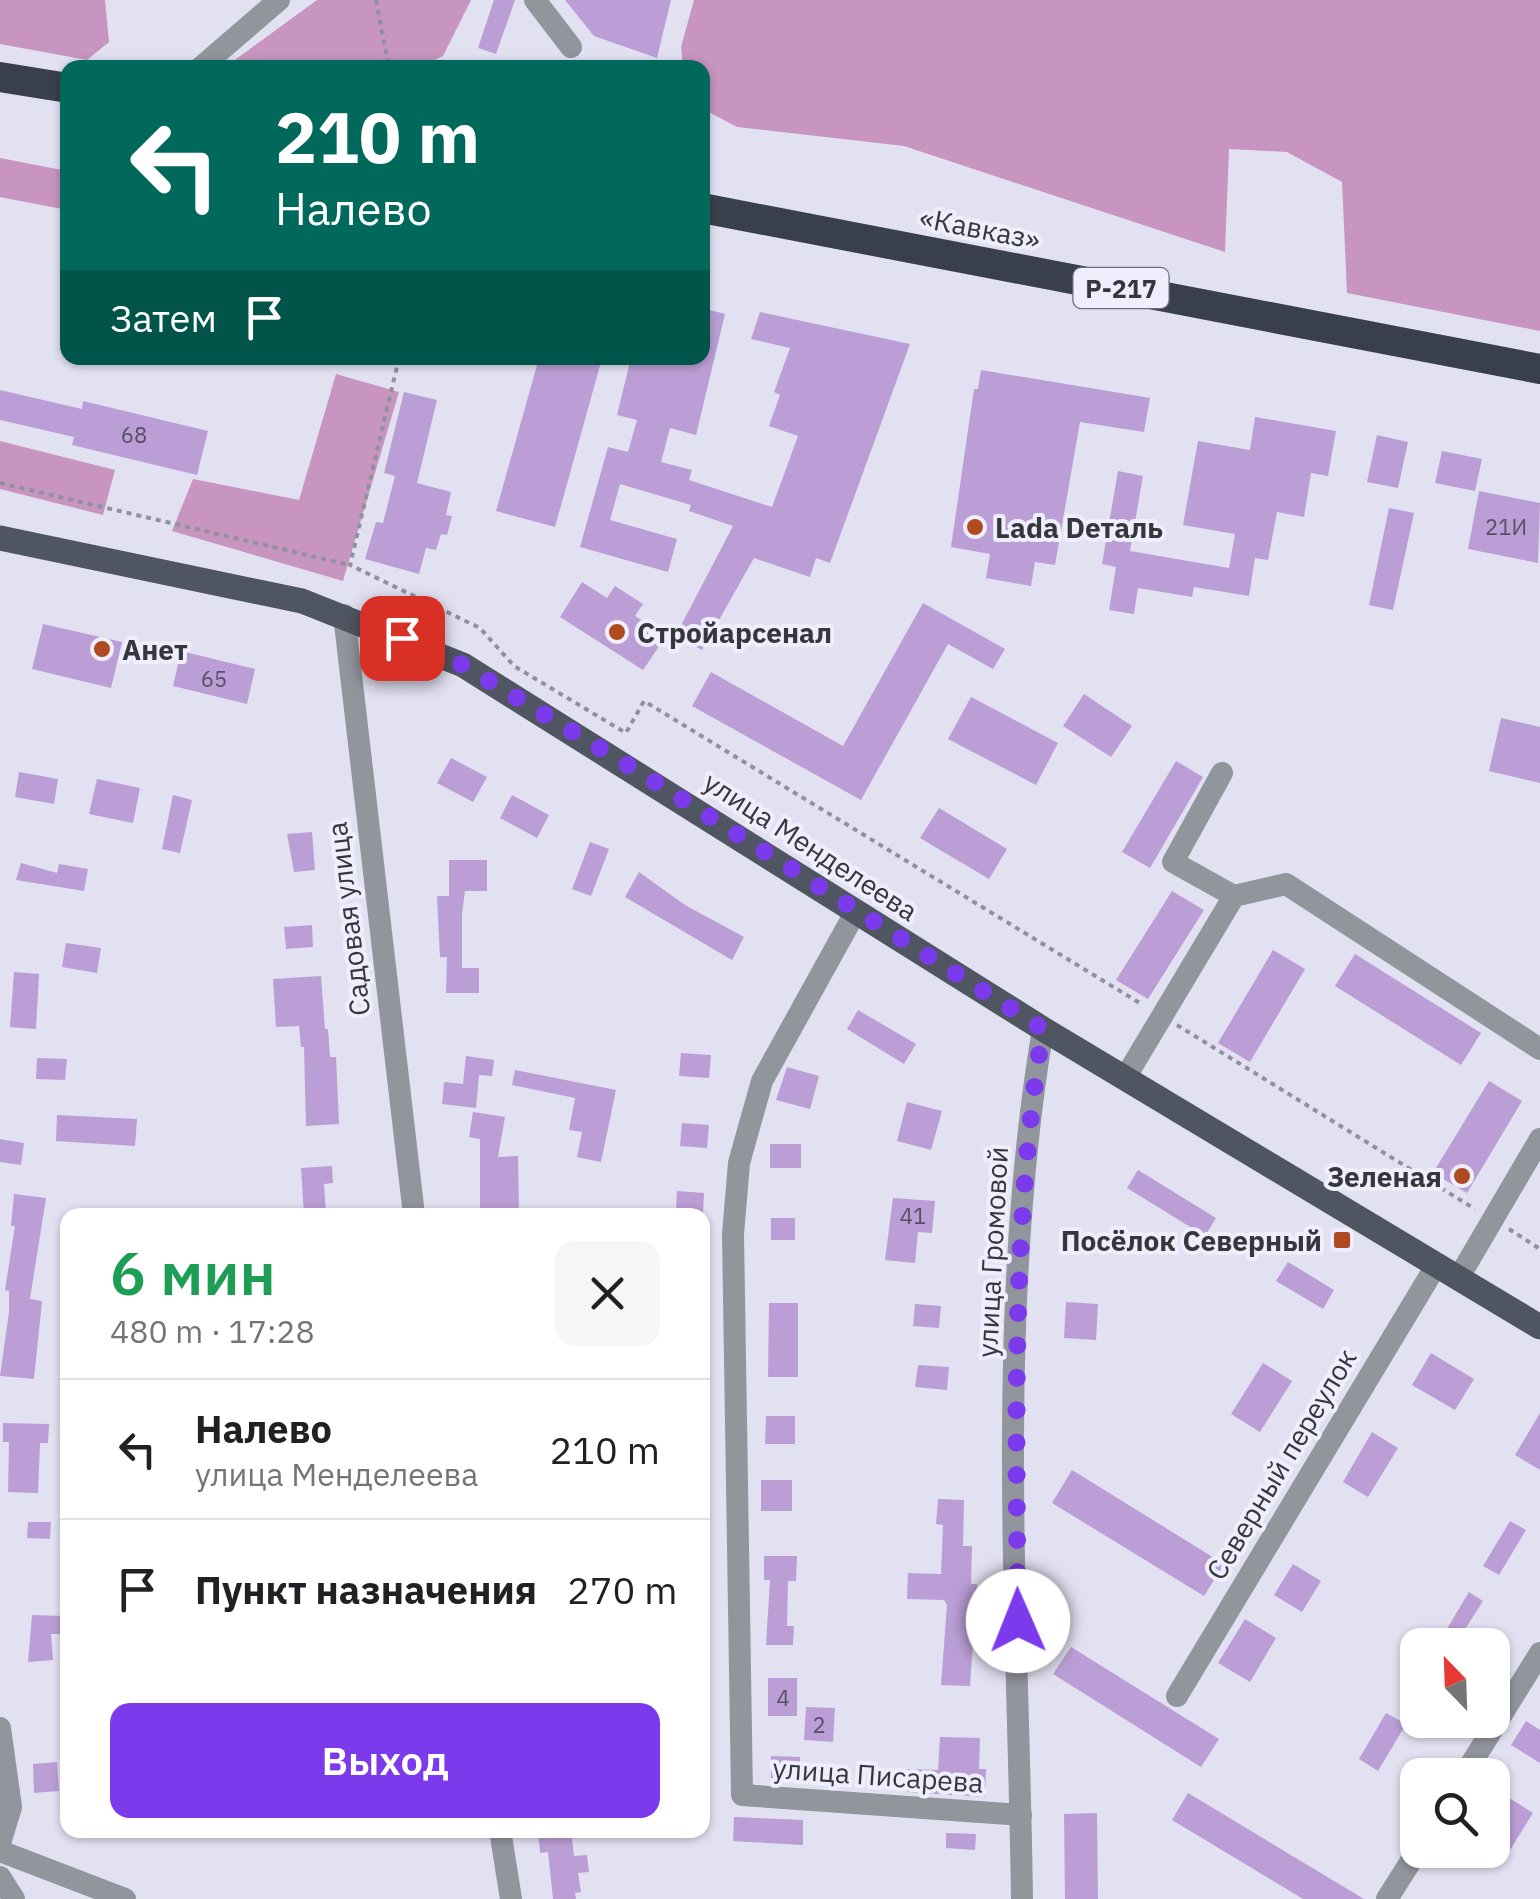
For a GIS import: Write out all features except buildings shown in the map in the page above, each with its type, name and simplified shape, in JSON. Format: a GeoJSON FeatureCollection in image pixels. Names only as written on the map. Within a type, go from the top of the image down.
{"type":"FeatureCollection","features":[{"type":"Feature","properties":{"kind":"highway"},"geometry":{"type":"LineString","coordinates":[[0,76],[60,87]]}},
{"type":"Feature","properties":{"kind":"highway","name":"«Кавказ»"},"geometry":{"type":"LineString","coordinates":[[710,210],[1540,369]]}},
{"type":"Feature","properties":{"kind":"main road","name":"улица Менделеева"},"geometry":{"type":"LineString","coordinates":[[0,538],[302,601],[463,665],[1043,1029],[1540,1327]]}},
{"type":"Feature","properties":{"kind":"street"},"geometry":{"type":"LineString","coordinates":[[209,60],[279,0]]}},
{"type":"Feature","properties":{"kind":"street"},"geometry":{"type":"LineString","coordinates":[[536,0],[571,47]]}},
{"type":"Feature","properties":{"kind":"street","name":"Садовая улица"},"geometry":{"type":"LineString","coordinates":[[344,615],[413,1208]]}},
{"type":"Feature","properties":{"kind":"street"},"geometry":{"type":"LineString","coordinates":[[1222,772],[1173,862],[1234,896],[1286,884],[1540,1048]]}},
{"type":"Feature","properties":{"kind":"street"},"geometry":{"type":"LineString","coordinates":[[1125,1078],[1234,896]]}},
{"type":"Feature","properties":{"kind":"street","name":"улица Писарева"},"geometry":{"type":"LineString","coordinates":[[856,911],[762,1082],[739,1162],[733,1234],[742,1795],[1021,1815]]}},
{"type":"Feature","properties":{"kind":"street","name":"улица Громовой"},"geometry":{"type":"LineString","coordinates":[[1022,1899],[1015,1374],[1031,1104],[1043,1029]]}},
{"type":"Feature","properties":{"kind":"street","name":"Северный переулок"},"geometry":{"type":"LineString","coordinates":[[1176,1696],[1448,1271],[1492,1219],[1540,1139]]}},
{"type":"Feature","properties":{"kind":"street"},"geometry":{"type":"LineString","coordinates":[[1475,1758],[1540,1653]]}},
{"type":"Feature","properties":{"kind":"street"},"geometry":{"type":"LineString","coordinates":[[0,1728],[10,1808],[0,1842]]}},
{"type":"Feature","properties":{"kind":"street"},"geometry":{"type":"LineString","coordinates":[[501,1838],[511,1899]]}},
{"type":"Feature","properties":{"kind":"street"},"geometry":{"type":"LineString","coordinates":[[0,1851],[126,1899]]}},
{"type":"Feature","properties":{"kind":"street"},"geometry":{"type":"LineString","coordinates":[[1387,1899],[1407,1868]]}},
{"type":"Feature","properties":{"kind":"street"},"geometry":{"type":"LineString","coordinates":[[0,1877],[14,1899]]}},
{"type":"Feature","properties":{"kind":"path"},"geometry":{"type":"LineString","coordinates":[[376,0],[388,60]]}},
{"type":"Feature","properties":{"kind":"path"},"geometry":{"type":"LineString","coordinates":[[350,565],[397,365]]}},
{"type":"Feature","properties":{"kind":"path"},"geometry":{"type":"LineString","coordinates":[[0,483],[350,565],[480,628],[514,666],[626,733],[644,701],[1540,1248]]}},
{"type":"Feature","properties":{"kind":"shaded area"},"geometry":{"type":"Polygon","coordinates":[[[0,0],[105,0],[109,42],[87,60],[0,44],[0,0]]]}},
{"type":"Feature","properties":{"kind":"shaded area"},"geometry":{"type":"Polygon","coordinates":[[[317,0],[471,0],[443,56],[435,60],[235,60],[317,0]]]}},
{"type":"Feature","properties":{"kind":"shaded area"},"geometry":{"type":"Polygon","coordinates":[[[694,0],[1540,0],[1540,331],[1347,293],[1342,182],[1287,152],[1229,149],[1225,252],[904,146],[737,127],[710,113],[710,60],[682,60],[681,47],[694,0]]]}},
{"type":"Feature","properties":{"kind":"shaded area"},"geometry":{"type":"Polygon","coordinates":[[[0,158],[60,170],[60,209],[0,197],[0,158]]]}},
{"type":"Feature","properties":{"kind":"shaded area"},"geometry":{"type":"Polygon","coordinates":[[[336,374],[399,392],[343,581],[172,531],[193,479],[299,500],[336,374]]]}},
{"type":"Feature","properties":{"kind":"shaded area"},"geometry":{"type":"Polygon","coordinates":[[[0,441],[115,470],[103,515],[0,489],[0,441]]]}},
{"type":"Feature","properties":{"kind":"place","name":"Lada Dеталь"},"geometry":{"type":"Point","coordinates":[975,527]}},
{"type":"Feature","properties":{"kind":"place","name":"Стройарсенал"},"geometry":{"type":"Point","coordinates":[617,632]}},
{"type":"Feature","properties":{"kind":"place","name":"Анет"},"geometry":{"type":"Point","coordinates":[102,649]}},
{"type":"Feature","properties":{"kind":"place","name":"Зеленая"},"geometry":{"type":"Point","coordinates":[1462,1176]}},
{"type":"Feature","properties":{"kind":"place","name":"Посёлок Северный"},"geometry":{"type":"Point","coordinates":[1342,1240]}},
{"type":"Feature","properties":{"kind":"route"},"geometry":{"type":"LineString","coordinates":[[402,638],[463,665],[652,780],[1043,1029],[1031,1104],[1015,1374],[1018,1621]]}}]}
